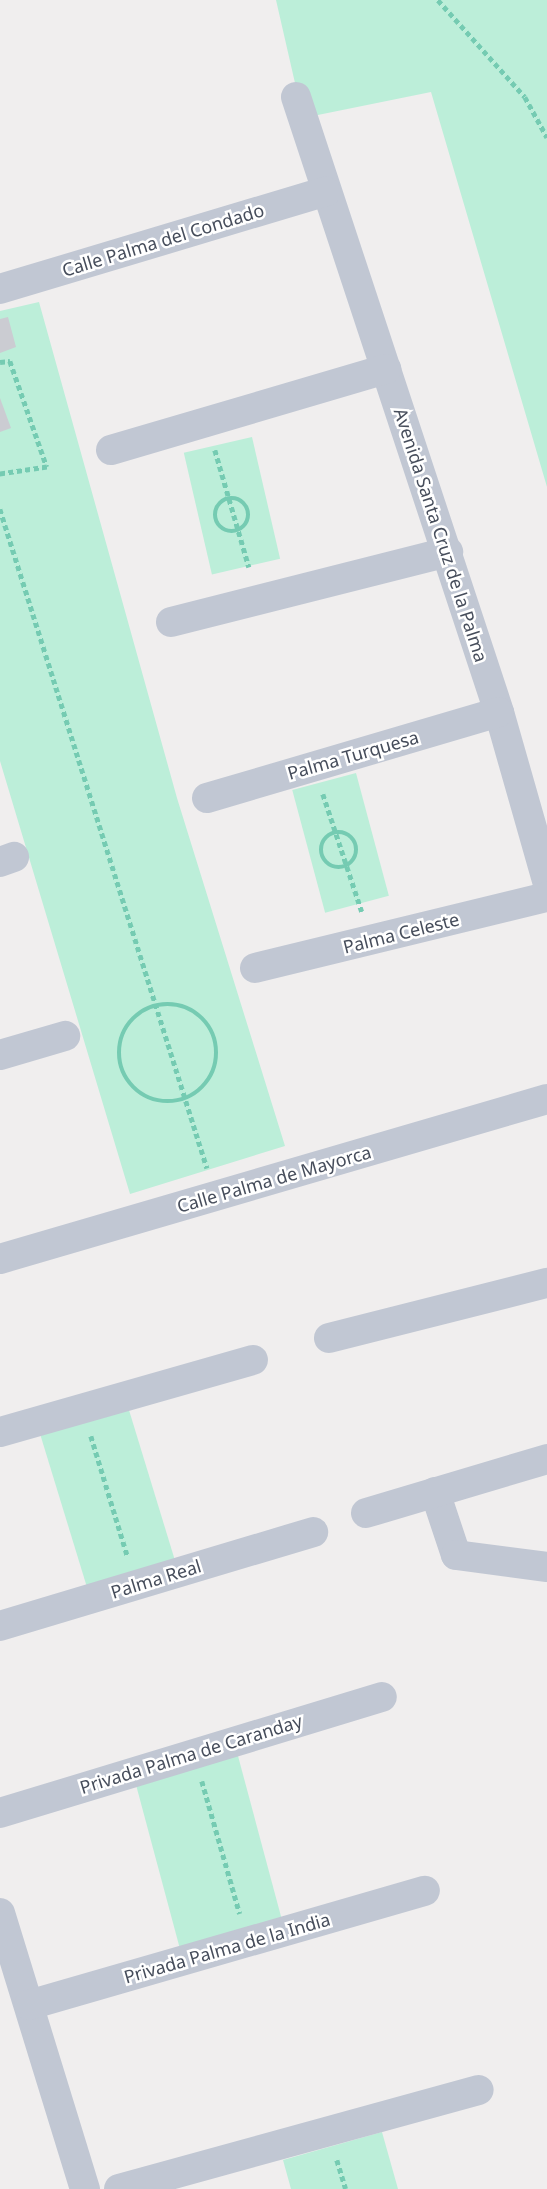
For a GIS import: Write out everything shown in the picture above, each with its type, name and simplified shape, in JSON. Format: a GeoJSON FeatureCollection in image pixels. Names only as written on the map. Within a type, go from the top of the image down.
{"type":"FeatureCollection","features":[{"type":"Feature","properties":{"kind":"street","name":"Avenida Santa Cruz de la Palma"},"geometry":{"type":"LineString","coordinates":[[296,97],[448,552],[499,712],[547,881]]}},
{"type":"Feature","properties":{"kind":"street","name":"Calle Palma del Condado"},"geometry":{"type":"LineString","coordinates":[[0,289],[326,191]]}},
{"type":"Feature","properties":{"kind":"street"},"geometry":{"type":"LineString","coordinates":[[111,450],[386,369]]}},
{"type":"Feature","properties":{"kind":"street"},"geometry":{"type":"LineString","coordinates":[[171,622],[448,552]]}},
{"type":"Feature","properties":{"kind":"street","name":"Palma Turquesa"},"geometry":{"type":"LineString","coordinates":[[207,798],[499,712]]}},
{"type":"Feature","properties":{"kind":"street","name":"Palma Celeste"},"geometry":{"type":"LineString","coordinates":[[255,968],[547,897]]}},
{"type":"Feature","properties":{"kind":"street"},"geometry":{"type":"LineString","coordinates":[[0,1055],[65,1036]]}},
{"type":"Feature","properties":{"kind":"street","name":"Calle Palma de Mayorca"},"geometry":{"type":"LineString","coordinates":[[0,1259],[547,1098]]}},
{"type":"Feature","properties":{"kind":"street"},"geometry":{"type":"LineString","coordinates":[[329,1338],[547,1283]]}},
{"type":"Feature","properties":{"kind":"street"},"geometry":{"type":"LineString","coordinates":[[0,1432],[253,1360]]}},
{"type":"Feature","properties":{"kind":"street"},"geometry":{"type":"LineString","coordinates":[[366,1513],[547,1459]]}},
{"type":"Feature","properties":{"kind":"street"},"geometry":{"type":"LineString","coordinates":[[435,1492],[456,1555],[547,1567]]}},
{"type":"Feature","properties":{"kind":"street","name":"Palma Real"},"geometry":{"type":"LineString","coordinates":[[0,1626],[313,1532]]}},
{"type":"Feature","properties":{"kind":"street","name":"Privada Palma de Caranday"},"geometry":{"type":"LineString","coordinates":[[0,1813],[383,1697]]}},
{"type":"Feature","properties":{"kind":"street","name":"Privada Palma de la India"},"geometry":{"type":"LineString","coordinates":[[29,2006],[425,1891]]}},
{"type":"Feature","properties":{"kind":"street"},"geometry":{"type":"LineString","coordinates":[[0,1913],[85,2189]]}},
{"type":"Feature","properties":{"kind":"street"},"geometry":{"type":"LineString","coordinates":[[119,2189],[479,2090]]}},
{"type":"Feature","properties":{"kind":"path"},"geometry":{"type":"LineString","coordinates":[[438,0],[525,97],[547,137]]}},
{"type":"Feature","properties":{"kind":"path"},"geometry":{"type":"LineString","coordinates":[[0,362],[9,361],[47,467],[0,474]]}},
{"type":"Feature","properties":{"kind":"path"},"geometry":{"type":"LineString","coordinates":[[213,444],[248,566]]}},
{"type":"Feature","properties":{"kind":"path"},"geometry":{"type":"LineString","coordinates":[[228,498],[214,518],[225,531],[238,531]]}},
{"type":"Feature","properties":{"kind":"path"},"geometry":{"type":"LineString","coordinates":[[228,498],[248,510],[238,531]]}},
{"type":"Feature","properties":{"kind":"path"},"geometry":{"type":"LineString","coordinates":[[0,509],[216,1196]]}},
{"type":"Feature","properties":{"kind":"path"},"geometry":{"type":"LineString","coordinates":[[315,766],[345,867],[372,940]]}},
{"type":"Feature","properties":{"kind":"path"},"geometry":{"type":"LineString","coordinates":[[334,832],[355,841],[357,853],[345,867]]}},
{"type":"Feature","properties":{"kind":"path"},"geometry":{"type":"LineString","coordinates":[[334,832],[324,839],[321,855],[328,864],[345,867]]}},
{"type":"Feature","properties":{"kind":"path"},"geometry":{"type":"LineString","coordinates":[[154,1005],[188,1007],[212,1029],[217,1062],[211,1079],[185,1100],[140,1094],[121,1070],[120,1039],[127,1024],[154,1005]]}},
{"type":"Feature","properties":{"kind":"path"},"geometry":{"type":"LineString","coordinates":[[83,1408],[136,1585]]}},
{"type":"Feature","properties":{"kind":"path"},"geometry":{"type":"LineString","coordinates":[[194,1753],[247,1941]]}},
{"type":"Feature","properties":{"kind":"green space"},"geometry":{"type":"Polygon","coordinates":[[[276,0],[547,0],[547,487],[431,92],[303,118],[276,0]]]}},
{"type":"Feature","properties":{"kind":"green space"},"geometry":{"type":"Polygon","coordinates":[[[39,302],[177,798],[285,1146],[130,1194],[0,761],[0,311],[39,302]]]}},
{"type":"Feature","properties":{"kind":"green space"},"geometry":{"type":"Polygon","coordinates":[[[252,437],[280,559],[212,575],[184,453],[252,437]]]}},
{"type":"Feature","properties":{"kind":"green space"},"geometry":{"type":"Polygon","coordinates":[[[356,773],[389,896],[325,913],[292,790],[356,773]]]}},
{"type":"Feature","properties":{"kind":"green space"},"geometry":{"type":"Polygon","coordinates":[[[125,1397],[179,1573],[91,1600],[37,1424],[125,1397]]]}},
{"type":"Feature","properties":{"kind":"green space"},"geometry":{"type":"Polygon","coordinates":[[[234,1741],[285,1931],[183,1959],[132,1768],[234,1741]]]}},
{"type":"Feature","properties":{"kind":"green space"},"geometry":{"type":"Polygon","coordinates":[[[382,2132],[398,2189],[291,2189],[283,2160],[382,2132]]]}},
{"type":"Feature","properties":{"kind":"building"},"geometry":{"type":"Polygon","coordinates":[[[8,317],[16,347],[0,353],[0,319],[8,317]]]}},
{"type":"Feature","properties":{"kind":"building"},"geometry":{"type":"Polygon","coordinates":[[[0,398],[11,428],[0,432],[0,398]]]}}]}
